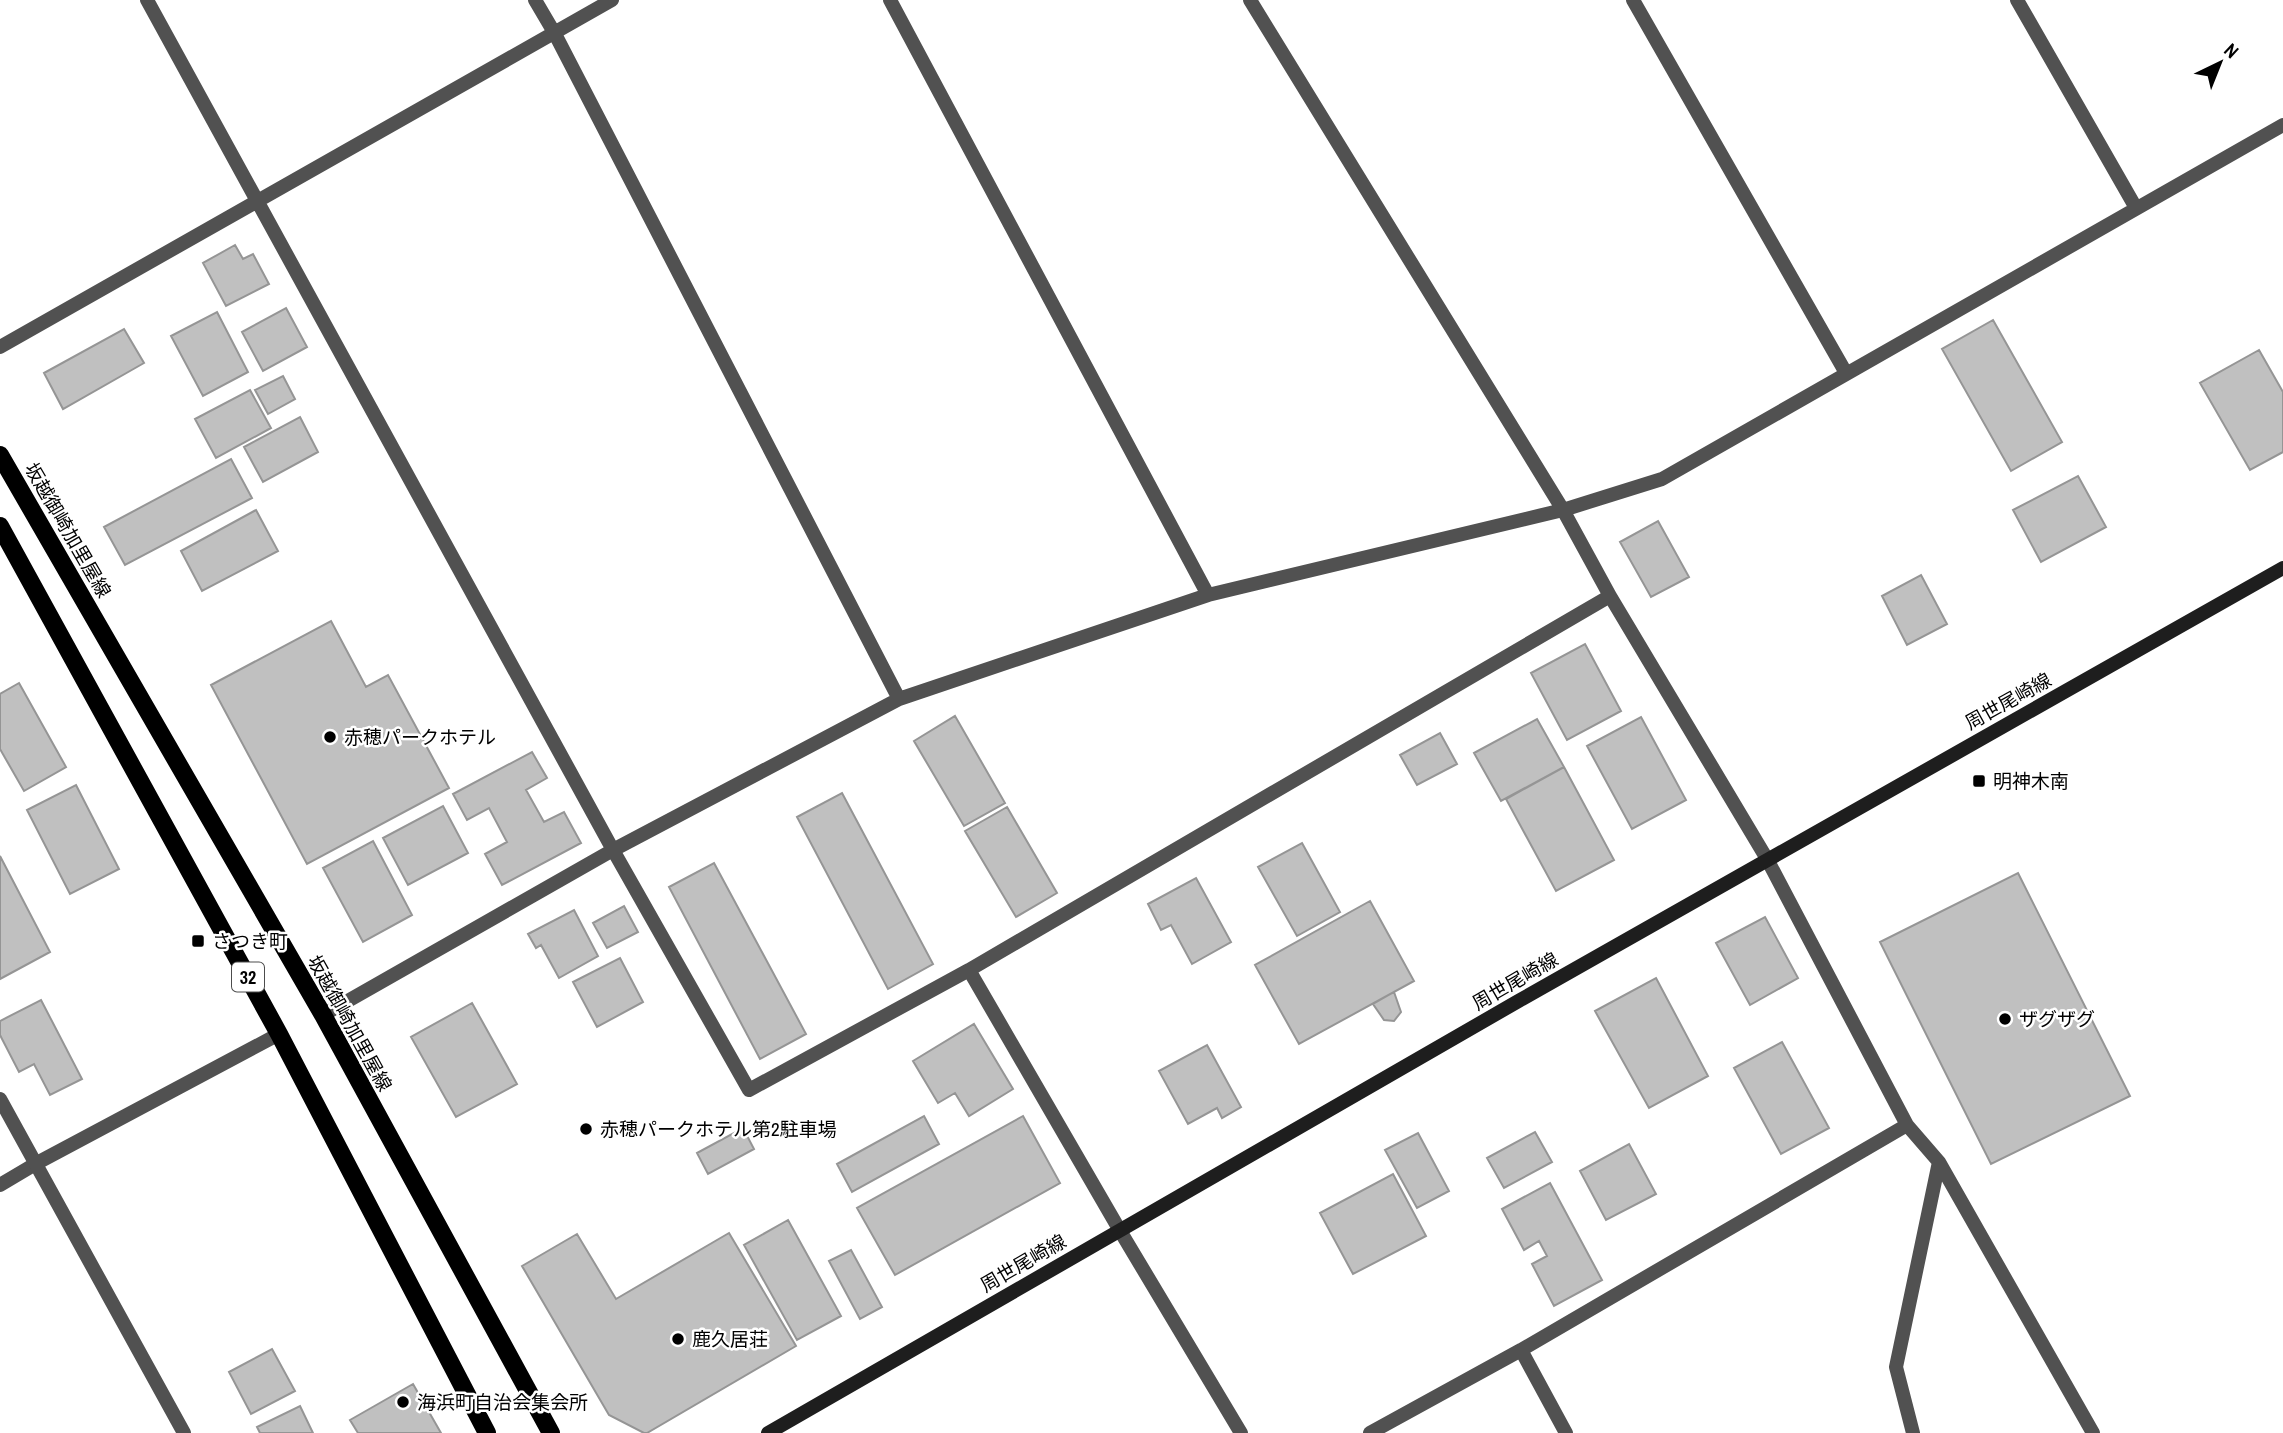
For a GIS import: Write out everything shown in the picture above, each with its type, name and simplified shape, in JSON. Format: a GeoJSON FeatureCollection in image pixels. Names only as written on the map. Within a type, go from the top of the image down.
{"type":"FeatureCollection","features":[{"type":"Feature","properties":{"kind":"main road","name":"坂越御崎加里屋線"},"geometry":{"type":"LineString","coordinates":[[0,455],[323,1015],[551,1433]]}},
{"type":"Feature","properties":{"kind":"main road","name":"32"},"geometry":{"type":"LineString","coordinates":[[0,526],[279,1034],[487,1433]]}},
{"type":"Feature","properties":{"kind":"main road","name":"周世尾崎線"},"geometry":{"type":"LineString","coordinates":[[768,1433],[1767,859],[2283,568]]}},
{"type":"Feature","properties":{"kind":"street"},"geometry":{"type":"LineString","coordinates":[[147,0],[613,850],[750,1090],[969,970],[1610,596]]}},
{"type":"Feature","properties":{"kind":"street"},"geometry":{"type":"LineString","coordinates":[[535,0],[899,699]]}},
{"type":"Feature","properties":{"kind":"street"},"geometry":{"type":"LineString","coordinates":[[0,347],[612,0]]}},
{"type":"Feature","properties":{"kind":"street"},"geometry":{"type":"LineString","coordinates":[[890,0],[1209,595]]}},
{"type":"Feature","properties":{"kind":"street"},"geometry":{"type":"LineString","coordinates":[[1250,0],[1563,510],[1610,596],[1767,859],[1907,1125],[1939,1161],[2092,1433]]}},
{"type":"Feature","properties":{"kind":"street"},"geometry":{"type":"LineString","coordinates":[[1633,0],[1846,373]]}},
{"type":"Feature","properties":{"kind":"street"},"geometry":{"type":"LineString","coordinates":[[2017,0],[2136,208]]}},
{"type":"Feature","properties":{"kind":"street"},"geometry":{"type":"LineString","coordinates":[[323,1015],[613,850],[899,699],[1209,595],[1563,510],[1662,479],[2283,125]]}},
{"type":"Feature","properties":{"kind":"street"},"geometry":{"type":"LineString","coordinates":[[969,970],[1241,1433]]}},
{"type":"Feature","properties":{"kind":"street"},"geometry":{"type":"LineString","coordinates":[[0,1185],[279,1034]]}},
{"type":"Feature","properties":{"kind":"street"},"geometry":{"type":"LineString","coordinates":[[0,1099],[184,1433]]}},
{"type":"Feature","properties":{"kind":"street"},"geometry":{"type":"LineString","coordinates":[[1370,1433],[1521,1350],[1907,1125]]}},
{"type":"Feature","properties":{"kind":"street"},"geometry":{"type":"LineString","coordinates":[[1913,1433],[1896,1367],[1939,1161]]}},
{"type":"Feature","properties":{"kind":"street"},"geometry":{"type":"LineString","coordinates":[[1521,1350],[1566,1433]]}},
{"type":"Feature","properties":{"kind":"building"},"geometry":{"type":"Polygon","coordinates":[[[235,245],[243,259],[253,254],[269,284],[226,306],[203,263],[235,245]]]}},
{"type":"Feature","properties":{"kind":"building"},"geometry":{"type":"Polygon","coordinates":[[[286,308],[307,347],[263,371],[242,332],[286,308]]]}},
{"type":"Feature","properties":{"kind":"building"},"geometry":{"type":"Polygon","coordinates":[[[217,312],[248,372],[203,396],[171,336],[217,312]]]}},
{"type":"Feature","properties":{"kind":"building"},"geometry":{"type":"Polygon","coordinates":[[[1993,320],[2062,442],[2011,471],[1942,349],[1993,320]]]}},
{"type":"Feature","properties":{"kind":"building"},"geometry":{"type":"Polygon","coordinates":[[[124,329],[144,363],[63,409],[44,373],[124,329]]]}},
{"type":"Feature","properties":{"kind":"building"},"geometry":{"type":"Polygon","coordinates":[[[2259,350],[2283,392],[2283,452],[2250,470],[2200,383],[2259,350]]]}},
{"type":"Feature","properties":{"kind":"building"},"geometry":{"type":"Polygon","coordinates":[[[283,376],[295,399],[268,414],[255,390],[283,376]]]}},
{"type":"Feature","properties":{"kind":"building"},"geometry":{"type":"Polygon","coordinates":[[[250,390],[271,428],[216,458],[195,419],[250,390]]]}},
{"type":"Feature","properties":{"kind":"building"},"geometry":{"type":"Polygon","coordinates":[[[300,417],[318,452],[263,482],[244,447],[300,417]]]}},
{"type":"Feature","properties":{"kind":"building"},"geometry":{"type":"Polygon","coordinates":[[[231,459],[252,498],[125,565],[104,527],[231,459]]]}},
{"type":"Feature","properties":{"kind":"building"},"geometry":{"type":"Polygon","coordinates":[[[2078,476],[2106,527],[2041,562],[2013,510],[2078,476]]]}},
{"type":"Feature","properties":{"kind":"building"},"geometry":{"type":"Polygon","coordinates":[[[256,510],[278,551],[202,591],[181,551],[256,510]]]}},
{"type":"Feature","properties":{"kind":"building"},"geometry":{"type":"Polygon","coordinates":[[[1658,521],[1689,577],[1651,597],[1620,542],[1658,521]]]}},
{"type":"Feature","properties":{"kind":"building"},"geometry":{"type":"Polygon","coordinates":[[[1921,575],[1947,624],[1907,645],[1882,596],[1921,575]]]}},
{"type":"Feature","properties":{"kind":"building","name":"赤穂パークホテル"},"geometry":{"type":"Polygon","coordinates":[[[331,621],[366,687],[388,675],[449,788],[307,864],[211,685],[331,621]]]}},
{"type":"Feature","properties":{"kind":"building"},"geometry":{"type":"Polygon","coordinates":[[[1585,644],[1621,711],[1567,740],[1531,673],[1585,644]]]}},
{"type":"Feature","properties":{"kind":"building"},"geometry":{"type":"Polygon","coordinates":[[[19,683],[66,767],[24,791],[0,749],[0,694],[19,683]]]}},
{"type":"Feature","properties":{"kind":"building"},"geometry":{"type":"Polygon","coordinates":[[[955,716],[1005,803],[964,826],[914,741],[955,716]]]}},
{"type":"Feature","properties":{"kind":"building"},"geometry":{"type":"Polygon","coordinates":[[[1641,717],[1686,800],[1632,829],[1587,746],[1641,717]]]}},
{"type":"Feature","properties":{"kind":"building"},"geometry":{"type":"Polygon","coordinates":[[[1537,719],[1564,767],[1501,801],[1474,753],[1537,719]]]}},
{"type":"Feature","properties":{"kind":"building"},"geometry":{"type":"Polygon","coordinates":[[[1440,733],[1457,764],[1417,785],[1400,755],[1440,733]]]}},
{"type":"Feature","properties":{"kind":"building"},"geometry":{"type":"Polygon","coordinates":[[[532,752],[547,778],[526,790],[544,822],[564,812],[581,843],[502,885],[485,854],[507,842],[489,808],[467,820],[453,794],[532,752]]]}},
{"type":"Feature","properties":{"kind":"building"},"geometry":{"type":"Polygon","coordinates":[[[1564,767],[1614,860],[1556,891],[1506,799],[1564,767]]]}},
{"type":"Feature","properties":{"kind":"building"},"geometry":{"type":"Polygon","coordinates":[[[76,785],[119,869],[70,894],[27,810],[76,785]]]}},
{"type":"Feature","properties":{"kind":"building"},"geometry":{"type":"Polygon","coordinates":[[[842,793],[933,964],[888,989],[797,817],[842,793]]]}},
{"type":"Feature","properties":{"kind":"building"},"geometry":{"type":"Polygon","coordinates":[[[443,806],[468,853],[408,885],[383,838],[443,806]]]}},
{"type":"Feature","properties":{"kind":"building"},"geometry":{"type":"Polygon","coordinates":[[[1007,807],[1057,893],[1016,917],[965,831],[1007,807]]]}},
{"type":"Feature","properties":{"kind":"building"},"geometry":{"type":"Polygon","coordinates":[[[373,841],[412,915],[363,942],[323,868],[373,841]]]}},
{"type":"Feature","properties":{"kind":"building"},"geometry":{"type":"Polygon","coordinates":[[[1302,843],[1340,912],[1297,936],[1258,867],[1302,843]]]}},
{"type":"Feature","properties":{"kind":"building"},"geometry":{"type":"Polygon","coordinates":[[[0,856],[50,952],[0,979],[0,856]]]}},
{"type":"Feature","properties":{"kind":"building"},"geometry":{"type":"Polygon","coordinates":[[[714,863],[806,1034],[760,1059],[669,887],[714,863]]]}},
{"type":"Feature","properties":{"kind":"building","name":"ザグザグ"},"geometry":{"type":"Polygon","coordinates":[[[2018,873],[2130,1096],[1991,1164],[1880,942],[2018,873]]]}},
{"type":"Feature","properties":{"kind":"building"},"geometry":{"type":"Polygon","coordinates":[[[1196,878],[1231,942],[1192,964],[1171,925],[1161,930],[1148,904],[1196,878]]]}},
{"type":"Feature","properties":{"kind":"building"},"geometry":{"type":"Polygon","coordinates":[[[1370,901],[1414,981],[1299,1044],[1255,965],[1370,901]]]}},
{"type":"Feature","properties":{"kind":"building"},"geometry":{"type":"Polygon","coordinates":[[[624,906],[638,932],[607,948],[593,923],[624,906]]]}},
{"type":"Feature","properties":{"kind":"building"},"geometry":{"type":"Polygon","coordinates":[[[574,910],[598,956],[559,978],[541,945],[536,948],[528,934],[574,910]]]}},
{"type":"Feature","properties":{"kind":"building"},"geometry":{"type":"Polygon","coordinates":[[[1765,917],[1798,978],[1750,1005],[1716,943],[1765,917]]]}},
{"type":"Feature","properties":{"kind":"building"},"geometry":{"type":"Polygon","coordinates":[[[620,958],[643,1002],[597,1027],[573,982],[620,958]]]}},
{"type":"Feature","properties":{"kind":"building"},"geometry":{"type":"Polygon","coordinates":[[[1656,978],[1708,1076],[1649,1108],[1595,1011],[1656,978]]]}},
{"type":"Feature","properties":{"kind":"building"},"geometry":{"type":"Polygon","coordinates":[[[1394,992],[1401,1012],[1394,1021],[1384,1020],[1373,1004],[1394,992]]]}},
{"type":"Feature","properties":{"kind":"building"},"geometry":{"type":"Polygon","coordinates":[[[41,1000],[82,1079],[50,1095],[34,1064],[19,1072],[0,1035],[0,1021],[41,1000]]]}},
{"type":"Feature","properties":{"kind":"building"},"geometry":{"type":"Polygon","coordinates":[[[472,1003],[517,1084],[456,1117],[411,1037],[472,1003]]]}},
{"type":"Feature","properties":{"kind":"building"},"geometry":{"type":"Polygon","coordinates":[[[974,1024],[1013,1089],[969,1116],[955,1093],[938,1103],[913,1061],[974,1024]]]}},
{"type":"Feature","properties":{"kind":"building"},"geometry":{"type":"Polygon","coordinates":[[[1782,1042],[1829,1128],[1781,1154],[1734,1068],[1782,1042]]]}},
{"type":"Feature","properties":{"kind":"building"},"geometry":{"type":"Polygon","coordinates":[[[1207,1045],[1241,1107],[1222,1118],[1217,1108],[1188,1124],[1159,1071],[1207,1045]]]}},
{"type":"Feature","properties":{"kind":"building"},"geometry":{"type":"Polygon","coordinates":[[[924,1116],[939,1144],[852,1192],[837,1164],[924,1116]]]}},
{"type":"Feature","properties":{"kind":"building"},"geometry":{"type":"Polygon","coordinates":[[[1023,1116],[1060,1183],[895,1275],[857,1208],[1023,1116]]]}},
{"type":"Feature","properties":{"kind":"building"},"geometry":{"type":"Polygon","coordinates":[[[743,1128],[754,1149],[708,1174],[697,1153],[743,1128]]]}},
{"type":"Feature","properties":{"kind":"building"},"geometry":{"type":"Polygon","coordinates":[[[1535,1132],[1552,1162],[1504,1188],[1487,1158],[1535,1132]]]}},
{"type":"Feature","properties":{"kind":"building"},"geometry":{"type":"Polygon","coordinates":[[[1418,1133],[1449,1191],[1417,1208],[1385,1150],[1418,1133]]]}},
{"type":"Feature","properties":{"kind":"building"},"geometry":{"type":"Polygon","coordinates":[[[1629,1144],[1656,1194],[1606,1220],[1580,1171],[1629,1144]]]}},
{"type":"Feature","properties":{"kind":"building"},"geometry":{"type":"Polygon","coordinates":[[[1393,1174],[1426,1236],[1353,1274],[1320,1213],[1393,1174]]]}},
{"type":"Feature","properties":{"kind":"building"},"geometry":{"type":"Polygon","coordinates":[[[1550,1183],[1602,1280],[1554,1306],[1532,1264],[1547,1256],[1539,1241],[1524,1250],[1502,1209],[1550,1183]]]}},
{"type":"Feature","properties":{"kind":"building"},"geometry":{"type":"Polygon","coordinates":[[[788,1220],[841,1316],[797,1340],[744,1245],[788,1220]]]}},
{"type":"Feature","properties":{"kind":"building","name":"鹿久居荘"},"geometry":{"type":"Polygon","coordinates":[[[729,1233],[796,1346],[647,1433],[609,1415],[522,1266],[577,1234],[616,1299],[729,1233]]]}},
{"type":"Feature","properties":{"kind":"building"},"geometry":{"type":"Polygon","coordinates":[[[851,1250],[882,1307],[860,1319],[829,1261],[851,1250]]]}},
{"type":"Feature","properties":{"kind":"building"},"geometry":{"type":"Polygon","coordinates":[[[272,1349],[295,1391],[251,1414],[229,1372],[272,1349]]]}},
{"type":"Feature","properties":{"kind":"building","name":"海浜町自治会集会所"},"geometry":{"type":"Polygon","coordinates":[[[413,1384],[441,1433],[358,1433],[350,1420],[413,1384]]]}},
{"type":"Feature","properties":{"kind":"building"},"geometry":{"type":"Polygon","coordinates":[[[300,1406],[313,1433],[260,1433],[257,1427],[300,1406]]]}},
{"type":"Feature","properties":{"kind":"place","name":"赤穂パークホテル"},"geometry":{"type":"Point","coordinates":[330,737]}},
{"type":"Feature","properties":{"kind":"place","name":"明神木南"},"geometry":{"type":"Point","coordinates":[1979,781]}},
{"type":"Feature","properties":{"kind":"place","name":"さつき町"},"geometry":{"type":"Point","coordinates":[198,941]}},
{"type":"Feature","properties":{"kind":"place","name":"ザグザグ"},"geometry":{"type":"Point","coordinates":[2005,1019]}},
{"type":"Feature","properties":{"kind":"place","name":"赤穂パークホテル第2駐車場"},"geometry":{"type":"Point","coordinates":[586,1129]}},
{"type":"Feature","properties":{"kind":"place","name":"鹿久居荘"},"geometry":{"type":"Point","coordinates":[678,1339]}},
{"type":"Feature","properties":{"kind":"place","name":"海浜町自治会集会所"},"geometry":{"type":"Point","coordinates":[403,1402]}}]}
